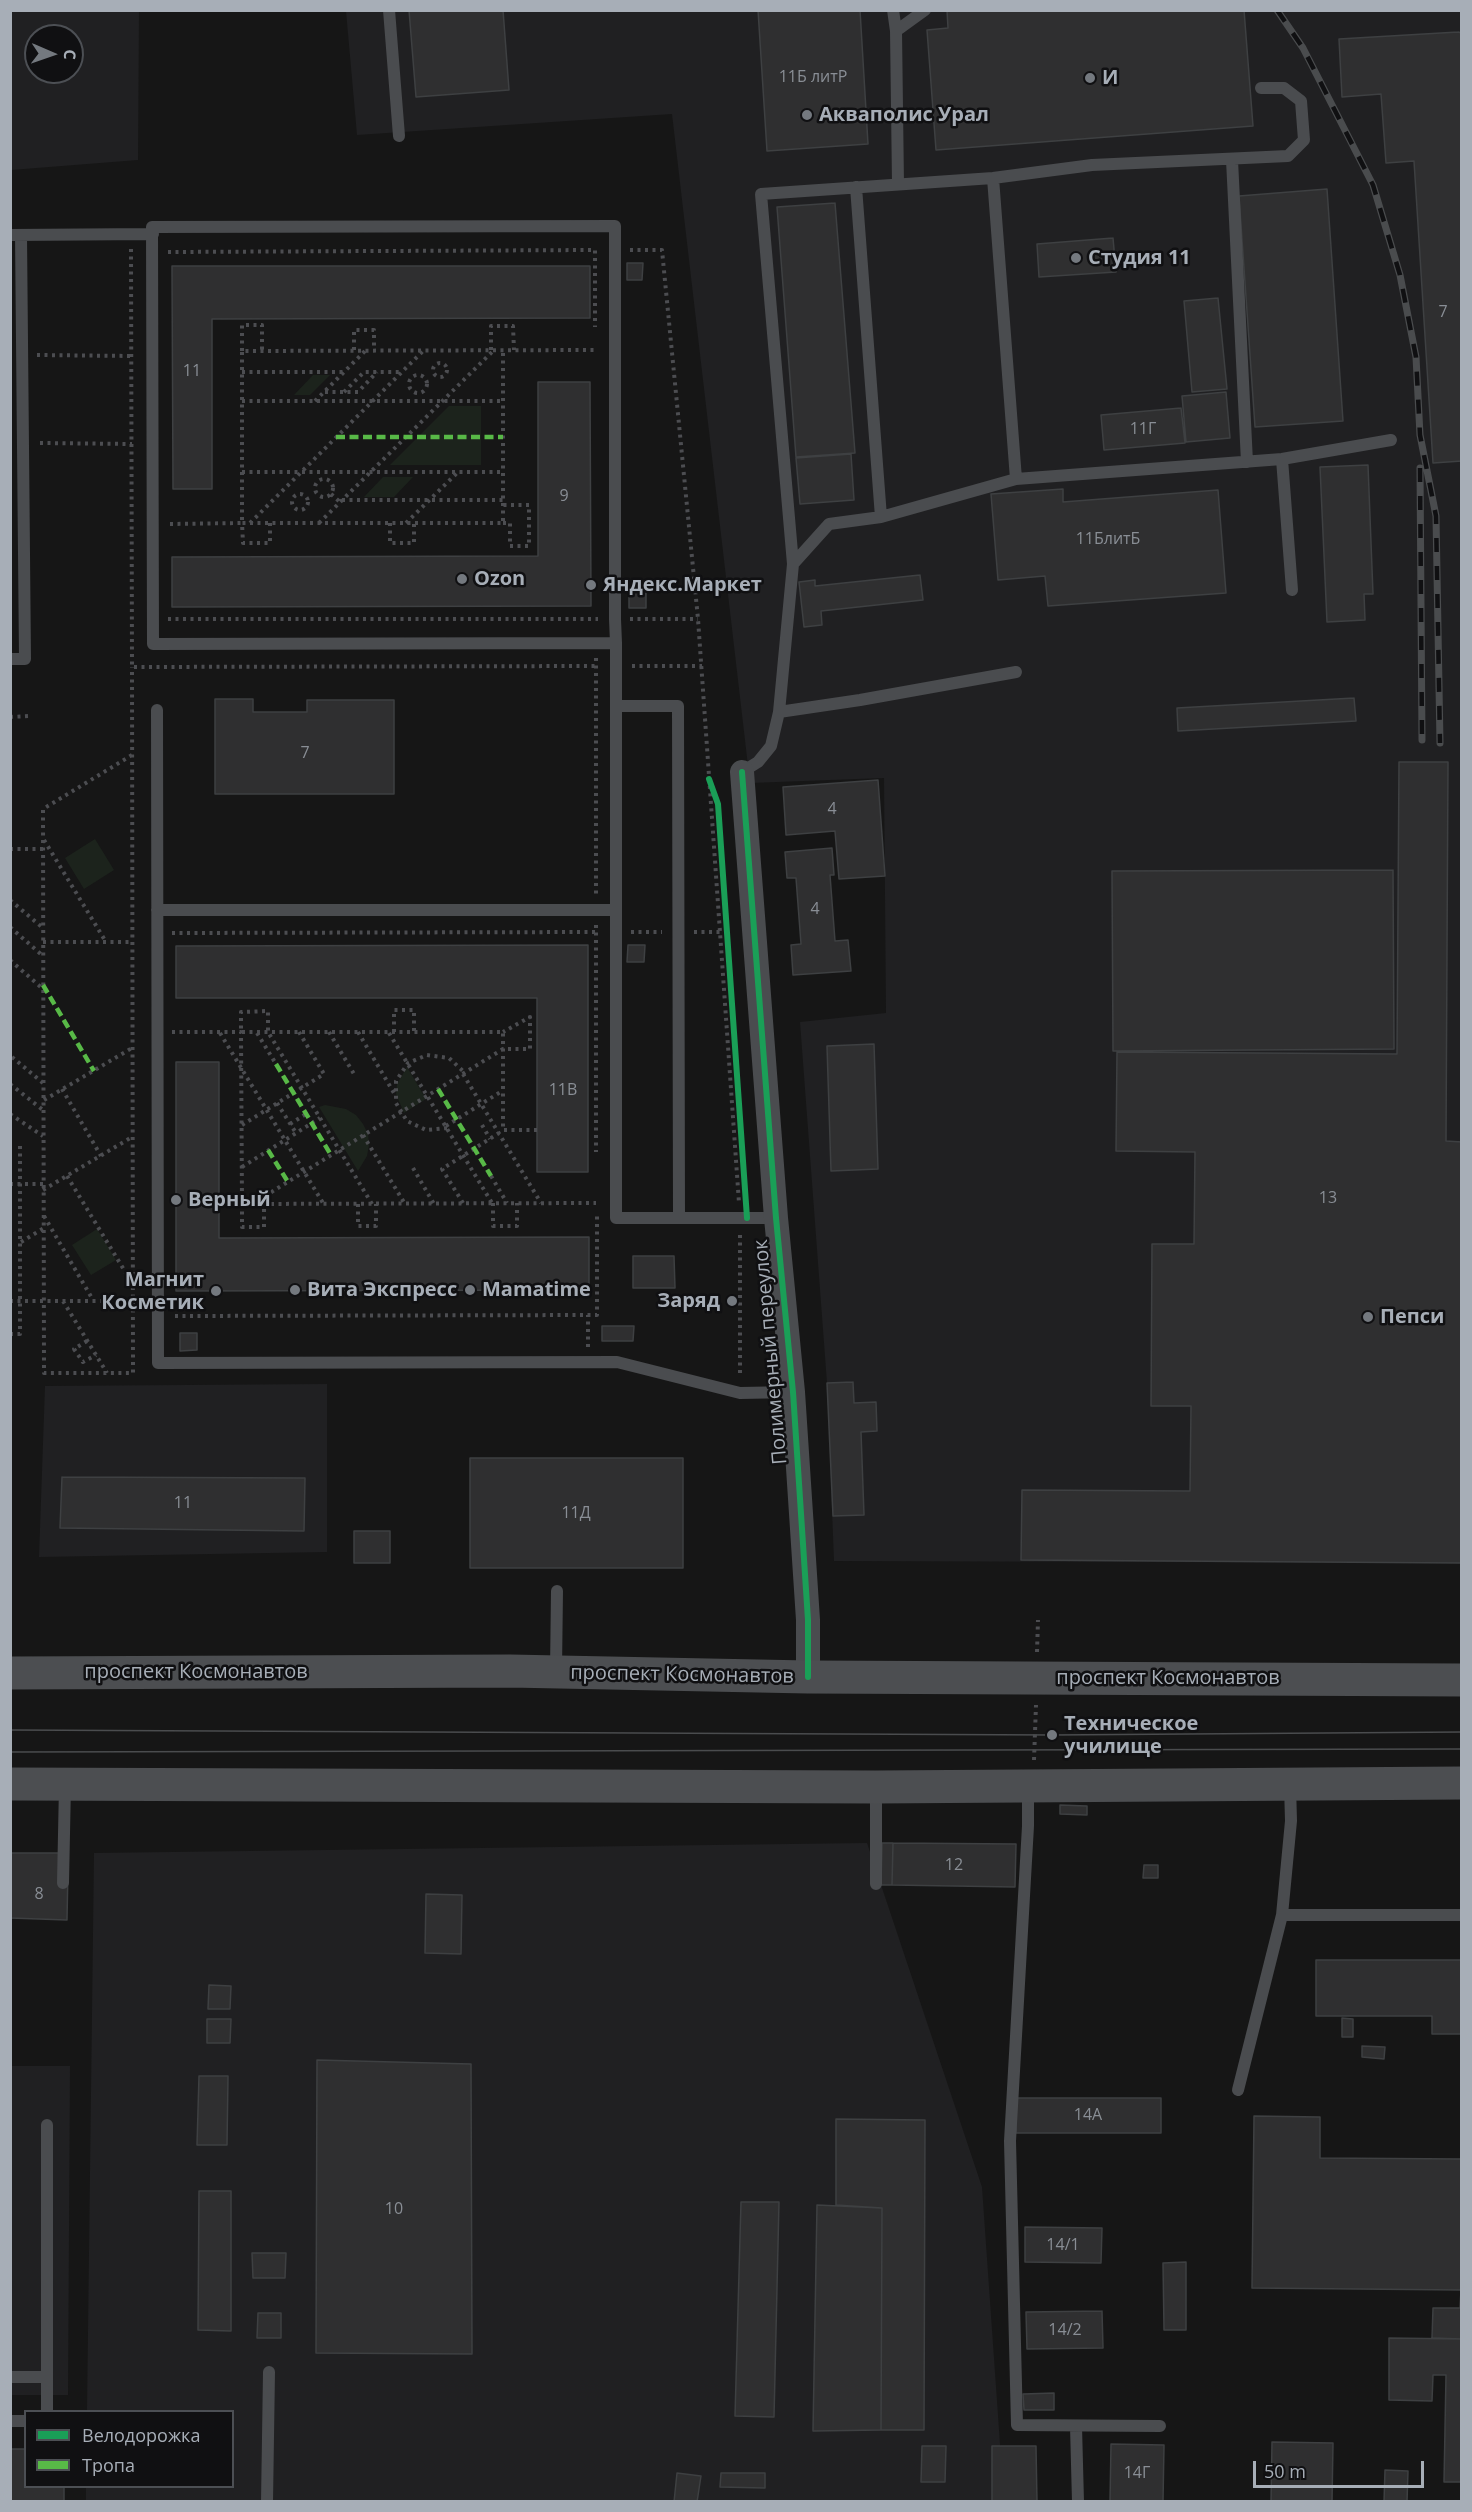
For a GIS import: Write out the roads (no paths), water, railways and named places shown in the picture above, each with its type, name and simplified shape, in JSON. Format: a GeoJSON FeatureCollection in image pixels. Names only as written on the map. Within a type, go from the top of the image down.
{"type":"FeatureCollection","features":[{"type":"Feature","properties":{"kind":"main road","name":"проспект Космонавтов"},"geometry":{"type":"LineString","coordinates":[[10,1673],[556,1672],[808,1677],[1461,1680]]}},
{"type":"Feature","properties":{"kind":"main road"},"geometry":{"type":"LineString","coordinates":[[10,1784],[1031,1786],[1461,1782]]}},
{"type":"Feature","properties":{"kind":"street","name":"Полимерный переулок"},"geometry":{"type":"LineString","coordinates":[[742,772],[776,1218],[793,1392],[808,1620],[808,1677]]}},
{"type":"Feature","properties":{"kind":"lane"},"geometry":{"type":"LineString","coordinates":[[389,10],[399,136]]}},
{"type":"Feature","properties":{"kind":"lane"},"geometry":{"type":"LineString","coordinates":[[893,10],[896,31],[897,184]]}},
{"type":"Feature","properties":{"kind":"lane"},"geometry":{"type":"LineString","coordinates":[[896,31],[925,10]]}},
{"type":"Feature","properties":{"kind":"lane"},"geometry":{"type":"LineString","coordinates":[[742,772],[758,762],[771,747],[779,712],[793,564],[761,194],[993,178],[1092,165],[1288,156],[1304,140],[1301,101],[1284,88],[1262,88]]}},
{"type":"Feature","properties":{"kind":"lane"},"geometry":{"type":"LineString","coordinates":[[1232,160],[1247,462]]}},
{"type":"Feature","properties":{"kind":"lane"},"geometry":{"type":"LineString","coordinates":[[993,178],[1016,479]]}},
{"type":"Feature","properties":{"kind":"lane"},"geometry":{"type":"LineString","coordinates":[[856,187],[880,517]]}},
{"type":"Feature","properties":{"kind":"lane"},"geometry":{"type":"LineString","coordinates":[[616,643],[153,644],[152,227],[615,226],[616,643],[616,1218],[776,1218]]}},
{"type":"Feature","properties":{"kind":"lane"},"geometry":{"type":"LineString","coordinates":[[10,659],[26,659],[21,355],[16,235],[153,234]]}},
{"type":"Feature","properties":{"kind":"lane"},"geometry":{"type":"LineString","coordinates":[[793,564],[829,524],[880,517],[1016,479],[1282,459],[1391,440]]}},
{"type":"Feature","properties":{"kind":"lane"},"geometry":{"type":"LineString","coordinates":[[1282,459],[1292,590]]}},
{"type":"Feature","properties":{"kind":"lane"},"geometry":{"type":"LineString","coordinates":[[779,712],[861,700],[1016,672]]}},
{"type":"Feature","properties":{"kind":"lane"},"geometry":{"type":"LineString","coordinates":[[616,706],[678,706],[679,1218]]}},
{"type":"Feature","properties":{"kind":"lane"},"geometry":{"type":"LineString","coordinates":[[157,710],[158,1363],[617,1362],[740,1393],[793,1392]]}},
{"type":"Feature","properties":{"kind":"lane"},"geometry":{"type":"LineString","coordinates":[[157,910],[616,910]]}},
{"type":"Feature","properties":{"kind":"lane"},"geometry":{"type":"LineString","coordinates":[[556,1672],[557,1591]]}},
{"type":"Feature","properties":{"kind":"lane"},"geometry":{"type":"LineString","coordinates":[[63,1883],[65,1784]]}},
{"type":"Feature","properties":{"kind":"lane"},"geometry":{"type":"LineString","coordinates":[[1238,2090],[1282,1915],[1291,1821],[1290,1784]]}},
{"type":"Feature","properties":{"kind":"lane"},"geometry":{"type":"LineString","coordinates":[[876,1786],[876,1884]]}},
{"type":"Feature","properties":{"kind":"lane"},"geometry":{"type":"LineString","coordinates":[[1031,1786],[1010,2141],[1017,2425],[1160,2426]]}},
{"type":"Feature","properties":{"kind":"lane"},"geometry":{"type":"LineString","coordinates":[[1282,1915],[1461,1915]]}},
{"type":"Feature","properties":{"kind":"lane"},"geometry":{"type":"LineString","coordinates":[[47,2126],[47,2410]]}},
{"type":"Feature","properties":{"kind":"lane"},"geometry":{"type":"LineString","coordinates":[[267,2502],[269,2372]]}},
{"type":"Feature","properties":{"kind":"lane"},"geometry":{"type":"LineString","coordinates":[[10,2377],[47,2377]]}},
{"type":"Feature","properties":{"kind":"lane"},"geometry":{"type":"LineString","coordinates":[[1076,2426],[1078,2502]]}},
{"type":"Feature","properties":{"kind":"tram line"},"geometry":{"type":"LineString","coordinates":[[10,1730],[1052,1735],[1462,1732]]}},
{"type":"Feature","properties":{"kind":"tram line"},"geometry":{"type":"LineString","coordinates":[[10,1752],[1462,1749]]}},
{"type":"Feature","properties":{"kind":"railway"},"geometry":{"type":"LineString","coordinates":[[1277,10],[1303,48],[1373,185],[1400,275],[1416,357],[1420,435],[1436,516],[1440,743]]}},
{"type":"Feature","properties":{"kind":"railway"},"geometry":{"type":"LineString","coordinates":[[1420,468],[1422,740]]}},
{"type":"Feature","properties":{"kind":"place","name":"И"},"geometry":{"type":"Point","coordinates":[1090,78]}},
{"type":"Feature","properties":{"kind":"place","name":"Акваполис Урал"},"geometry":{"type":"Point","coordinates":[807,115]}},
{"type":"Feature","properties":{"kind":"place","name":"Студия 11"},"geometry":{"type":"Point","coordinates":[1076,258]}},
{"type":"Feature","properties":{"kind":"place","name":"Ozon"},"geometry":{"type":"Point","coordinates":[462,579]}},
{"type":"Feature","properties":{"kind":"place","name":"Яндекс.Маркет"},"geometry":{"type":"Point","coordinates":[591,585]}},
{"type":"Feature","properties":{"kind":"place","name":"Верный"},"geometry":{"type":"Point","coordinates":[176,1200]}},
{"type":"Feature","properties":{"kind":"place","name":"Вита Экспресс"},"geometry":{"type":"Point","coordinates":[295,1290]}},
{"type":"Feature","properties":{"kind":"place","name":"Mamatime"},"geometry":{"type":"Point","coordinates":[470,1290]}},
{"type":"Feature","properties":{"kind":"place","name":"Магнит Косметик"},"geometry":{"type":"Point","coordinates":[216,1291]}},
{"type":"Feature","properties":{"kind":"place","name":"Заряд"},"geometry":{"type":"Point","coordinates":[732,1301]}},
{"type":"Feature","properties":{"kind":"place","name":"Пепси"},"geometry":{"type":"Point","coordinates":[1368,1317]}},
{"type":"Feature","properties":{"kind":"place","name":"Техническое училище"},"geometry":{"type":"Point","coordinates":[1052,1735]}}]}
